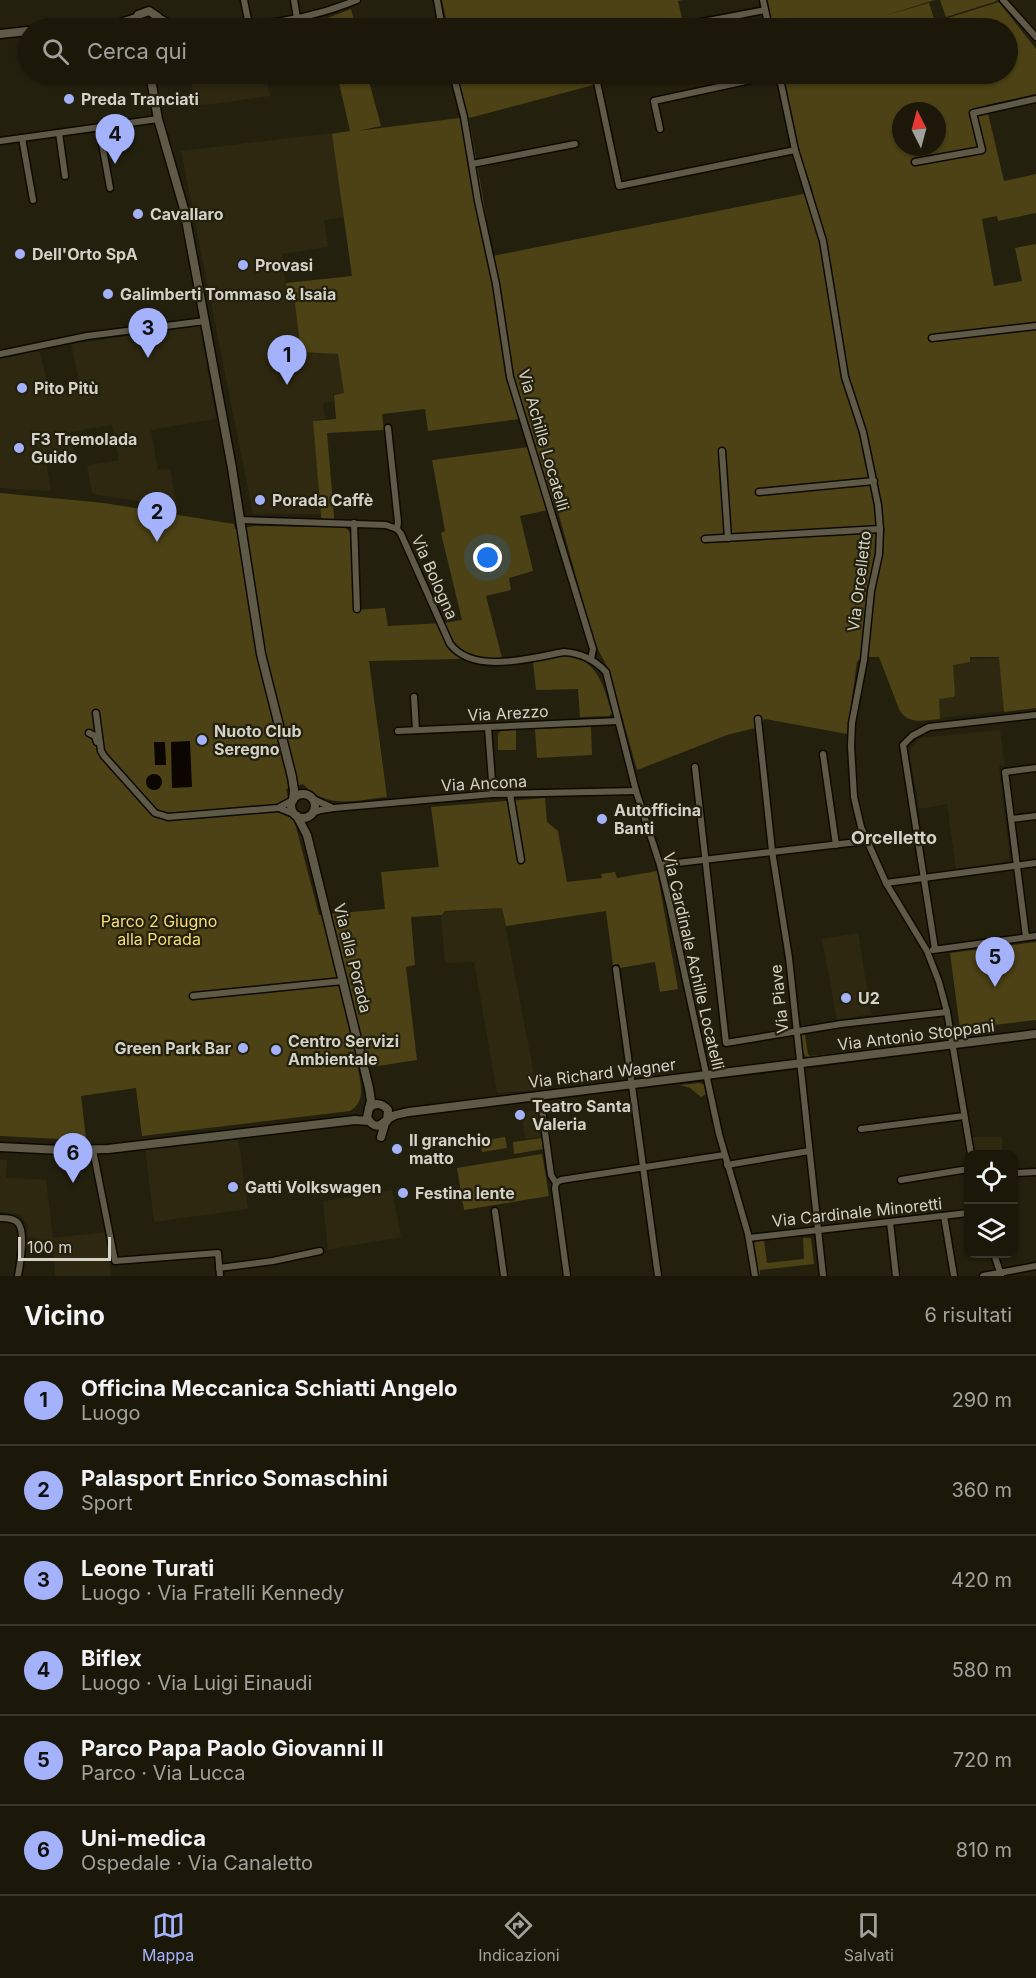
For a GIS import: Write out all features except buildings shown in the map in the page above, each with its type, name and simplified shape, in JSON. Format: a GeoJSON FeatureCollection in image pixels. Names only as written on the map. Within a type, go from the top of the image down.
{"type":"FeatureCollection","features":[{"type":"Feature","properties":{"kind":"street"},"geometry":{"type":"LineString","coordinates":[[244,0],[248,18]]}},
{"type":"Feature","properties":{"kind":"street"},"geometry":{"type":"LineString","coordinates":[[294,0],[297,18],[331,10],[357,0]]}},
{"type":"Feature","properties":{"kind":"street"},"geometry":{"type":"LineString","coordinates":[[763,0],[767,18]]}},
{"type":"Feature","properties":{"kind":"street"},"geometry":{"type":"LineString","coordinates":[[1003,0],[1036,38]]}},
{"type":"Feature","properties":{"kind":"street"},"geometry":{"type":"LineString","coordinates":[[436,1],[440,18]]}},
{"type":"Feature","properties":{"kind":"street"},"geometry":{"type":"LineString","coordinates":[[723,18],[765,10]]}},
{"type":"Feature","properties":{"kind":"street"},"geometry":{"type":"LineString","coordinates":[[136,18],[145,11],[152,12],[158,17]]}},
{"type":"Feature","properties":{"kind":"street"},"geometry":{"type":"LineString","coordinates":[[0,34],[18,32]]}},
{"type":"Feature","properties":{"kind":"street"},"geometry":{"type":"LineString","coordinates":[[152,84],[158,119],[184,209],[241,521],[261,654],[292,777],[294,790],[291,807],[295,815]]}},
{"type":"Feature","properties":{"kind":"street","name":"Via Achille Locatelli"},"geometry":{"type":"LineString","coordinates":[[456,84],[496,284],[510,377],[592,649],[591,659]]}},
{"type":"Feature","properties":{"kind":"street"},"geometry":{"type":"LineString","coordinates":[[597,84],[618,186],[795,150]]}},
{"type":"Feature","properties":{"kind":"street"},"geometry":{"type":"LineString","coordinates":[[660,129],[654,101],[733,84]]}},
{"type":"Feature","properties":{"kind":"street","name":"Via Orcelletto"},"geometry":{"type":"LineString","coordinates":[[781,84],[795,150],[823,241],[845,377],[863,432],[874,481],[880,529],[879,554],[870,591],[864,660],[852,723],[854,797],[866,841],[886,883],[927,951],[939,982],[947,1012],[970,1150]]}},
{"type":"Feature","properties":{"kind":"street"},"geometry":{"type":"LineString","coordinates":[[915,162],[982,150],[974,113],[1036,99]]}},
{"type":"Feature","properties":{"kind":"street"},"geometry":{"type":"LineString","coordinates":[[0,141],[158,119]]}},
{"type":"Feature","properties":{"kind":"street"},"geometry":{"type":"LineString","coordinates":[[99,127],[111,188]]}},
{"type":"Feature","properties":{"kind":"street"},"geometry":{"type":"LineString","coordinates":[[59,133],[65,176]]}},
{"type":"Feature","properties":{"kind":"street"},"geometry":{"type":"LineString","coordinates":[[22,138],[33,200]]}},
{"type":"Feature","properties":{"kind":"street"},"geometry":{"type":"LineString","coordinates":[[472,164],[575,144]]}},
{"type":"Feature","properties":{"kind":"street"},"geometry":{"type":"LineString","coordinates":[[0,354],[87,336],[205,321]]}},
{"type":"Feature","properties":{"kind":"street"},"geometry":{"type":"LineString","coordinates":[[932,338],[1036,326]]}},
{"type":"Feature","properties":{"kind":"street"},"geometry":{"type":"LineString","coordinates":[[388,428],[397,529]]}},
{"type":"Feature","properties":{"kind":"street"},"geometry":{"type":"LineString","coordinates":[[722,451],[728,538]]}},
{"type":"Feature","properties":{"kind":"street"},"geometry":{"type":"LineString","coordinates":[[759,492],[874,481]]}},
{"type":"Feature","properties":{"kind":"street","name":"Via Bologna"},"geometry":{"type":"LineString","coordinates":[[241,521],[354,523],[386,525],[397,529],[450,644],[459,654],[490,662],[505,662],[564,652],[591,659]]}},
{"type":"Feature","properties":{"kind":"street"},"geometry":{"type":"LineString","coordinates":[[354,523],[357,609]]}},
{"type":"Feature","properties":{"kind":"street"},"geometry":{"type":"LineString","coordinates":[[705,539],[880,529]]}},
{"type":"Feature","properties":{"kind":"street","name":"Via Cardinale Achille Locatelli"},"geometry":{"type":"LineString","coordinates":[[591,659],[606,672],[636,791],[660,865],[724,1155],[749,1238],[755,1276]]}},
{"type":"Feature","properties":{"kind":"street"},"geometry":{"type":"LineString","coordinates":[[414,697],[416,730]]}},
{"type":"Feature","properties":{"kind":"street"},"geometry":{"type":"LineString","coordinates":[[96,713],[101,751]]}},
{"type":"Feature","properties":{"kind":"street"},"geometry":{"type":"LineString","coordinates":[[935,950],[903,745],[912,736],[929,727],[1036,715]]}},
{"type":"Feature","properties":{"kind":"street","name":"Via Piave"},"geometry":{"type":"LineString","coordinates":[[758,719],[772,851],[789,958],[823,1276]]}},
{"type":"Feature","properties":{"kind":"street","name":"Via Arezzo"},"geometry":{"type":"LineString","coordinates":[[398,731],[618,721]]}},
{"type":"Feature","properties":{"kind":"street"},"geometry":{"type":"LineString","coordinates":[[488,728],[493,794]]}},
{"type":"Feature","properties":{"kind":"street"},"geometry":{"type":"LineString","coordinates":[[89,733],[95,736],[101,751],[117,773],[147,805],[155,813],[168,817],[278,808],[300,794],[311,797]]}},
{"type":"Feature","properties":{"kind":"street"},"geometry":{"type":"LineString","coordinates":[[823,754],[836,845]]}},
{"type":"Feature","properties":{"kind":"street"},"geometry":{"type":"LineString","coordinates":[[695,767],[726,1043],[859,1022],[947,1012]]}},
{"type":"Feature","properties":{"kind":"street"},"geometry":{"type":"LineString","coordinates":[[1026,937],[1005,772],[1036,768]]}},
{"type":"Feature","properties":{"kind":"street"},"geometry":{"type":"LineString","coordinates":[[278,808],[303,818],[311,815],[315,805],[311,797],[292,777]]}},
{"type":"Feature","properties":{"kind":"street","name":"Via Ancona"},"geometry":{"type":"LineString","coordinates":[[311,815],[321,810],[334,808],[493,794],[636,791]]}},
{"type":"Feature","properties":{"kind":"street"},"geometry":{"type":"LineString","coordinates":[[510,794],[521,860]]}},
{"type":"Feature","properties":{"kind":"street","name":"Via Ancona"},"geometry":{"type":"LineString","coordinates":[[311,797],[334,808]]}},
{"type":"Feature","properties":{"kind":"street","name":"Via alla Porada"},"geometry":{"type":"LineString","coordinates":[[295,815],[308,835],[369,1088],[368,1110]]}},
{"type":"Feature","properties":{"kind":"street","name":"Via alla Porada"},"geometry":{"type":"LineString","coordinates":[[308,835],[311,815]]}},
{"type":"Feature","properties":{"kind":"street"},"geometry":{"type":"LineString","coordinates":[[1011,819],[1036,816]]}},
{"type":"Feature","properties":{"kind":"street"},"geometry":{"type":"LineString","coordinates":[[660,865],[866,841]]}},
{"type":"Feature","properties":{"kind":"street"},"geometry":{"type":"LineString","coordinates":[[886,883],[1036,863]]}},
{"type":"Feature","properties":{"kind":"street"},"geometry":{"type":"LineString","coordinates":[[927,951],[1036,936]]}},
{"type":"Feature","properties":{"kind":"street"},"geometry":{"type":"LineString","coordinates":[[616,969],[658,1276]]}},
{"type":"Feature","properties":{"kind":"street"},"geometry":{"type":"LineString","coordinates":[[193,996],[343,981]]}},
{"type":"Feature","properties":{"kind":"street","name":"Via Antonio Stoppani"},"geometry":{"type":"LineString","coordinates":[[799,1064],[1036,1034]]}},
{"type":"Feature","properties":{"kind":"street","name":"Via Richard Wagner"},"geometry":{"type":"LineString","coordinates":[[386,1122],[396,1115],[409,1112],[799,1064]]}},
{"type":"Feature","properties":{"kind":"street","name":"Via alla Porada"},"geometry":{"type":"LineString","coordinates":[[369,1088],[384,1106]]}},
{"type":"Feature","properties":{"kind":"street"},"geometry":{"type":"LineString","coordinates":[[540,1096],[551,1175],[556,1183],[567,1276]]}},
{"type":"Feature","properties":{"kind":"street"},"geometry":{"type":"LineString","coordinates":[[0,1147],[93,1150],[142,1146],[355,1120],[372,1123],[386,1122],[389,1113],[384,1106],[375,1104],[355,1120]]}},
{"type":"Feature","properties":{"kind":"street","name":"Via Richard Wagner"},"geometry":{"type":"LineString","coordinates":[[384,1106],[396,1111],[409,1112]]}},
{"type":"Feature","properties":{"kind":"street"},"geometry":{"type":"LineString","coordinates":[[368,1110],[372,1123]]}},
{"type":"Feature","properties":{"kind":"street"},"geometry":{"type":"LineString","coordinates":[[861,1130],[964,1116]]}},
{"type":"Feature","properties":{"kind":"street"},"geometry":{"type":"LineString","coordinates":[[93,1150],[115,1261],[218,1253],[220,1276]]}},
{"type":"Feature","properties":{"kind":"street"},"geometry":{"type":"LineString","coordinates":[[727,1165],[809,1150]]}},
{"type":"Feature","properties":{"kind":"street"},"geometry":{"type":"LineString","coordinates":[[556,1183],[571,1178],[724,1155]]}},
{"type":"Feature","properties":{"kind":"street"},"geometry":{"type":"LineString","coordinates":[[901,1180],[964,1170]]}},
{"type":"Feature","properties":{"kind":"street"},"geometry":{"type":"LineString","coordinates":[[1018,1173],[1036,1172]]}},
{"type":"Feature","properties":{"kind":"street"},"geometry":{"type":"LineString","coordinates":[[495,1211],[504,1276]]}},
{"type":"Feature","properties":{"kind":"street","name":"Via Cardinale Minoretti"},"geometry":{"type":"LineString","coordinates":[[749,1238],[964,1214]]}},
{"type":"Feature","properties":{"kind":"street"},"geometry":{"type":"LineString","coordinates":[[944,1216],[954,1276]]}},
{"type":"Feature","properties":{"kind":"street"},"geometry":{"type":"LineString","coordinates":[[0,1218],[13,1219],[18,1222],[21,1230],[18,1276]]}},
{"type":"Feature","properties":{"kind":"street"},"geometry":{"type":"LineString","coordinates":[[890,1222],[896,1276]]}},
{"type":"Feature","properties":{"kind":"street"},"geometry":{"type":"LineString","coordinates":[[219,1268],[273,1261],[320,1251]]}},
{"type":"Feature","properties":{"kind":"street"},"geometry":{"type":"LineString","coordinates":[[995,1258],[1001,1275]]}},
{"type":"Feature","properties":{"kind":"street"},"geometry":{"type":"LineString","coordinates":[[983,1276],[1001,1275],[1036,1266]]}},
{"type":"Feature","properties":{"kind":"shaded area"},"geometry":{"type":"Polygon","coordinates":[[[192,84],[267,84],[270,96],[205,105],[197,104],[192,84]]]}},
{"type":"Feature","properties":{"kind":"shaded area"},"geometry":{"type":"Polygon","coordinates":[[[350,131],[363,215],[324,220],[328,247],[282,254],[287,296],[294,296],[301,352],[338,354],[344,393],[333,394],[334,401],[323,403],[325,419],[313,421],[322,514],[253,514],[181,151],[350,131]]]}},
{"type":"Feature","properties":{"kind":"shaded area"},"geometry":{"type":"Polygon","coordinates":[[[200,326],[216,419],[151,430],[158,470],[170,469],[177,506],[96,495],[92,492],[87,465],[119,460],[112,425],[70,432],[75,457],[46,462],[51,491],[0,488],[0,359],[39,350],[51,395],[81,390],[71,344],[200,326]]]}},
{"type":"Feature","properties":{"kind":"shaded area"},"geometry":{"type":"Polygon","coordinates":[[[999,658],[1035,700],[1036,708],[938,718],[937,663],[999,658]]]}},
{"type":"Feature","properties":{"kind":"shaded area"},"geometry":{"type":"Polygon","coordinates":[[[1000,730],[1005,766],[999,766],[1010,861],[956,869],[947,804],[919,809],[910,756],[911,748],[920,738],[1000,730]]]}},
{"type":"Feature","properties":{"kind":"shaded area"},"geometry":{"type":"Polygon","coordinates":[[[190,741],[192,787],[172,788],[171,742],[190,741]]]}},
{"type":"Feature","properties":{"kind":"shaded area"},"geometry":{"type":"Polygon","coordinates":[[[154,742],[165,742],[166,765],[155,765],[154,742]]]}},
{"type":"Feature","properties":{"kind":"shaded area"},"geometry":{"type":"Polygon","coordinates":[[[151,774],[157,774],[162,782],[160,788],[151,790],[146,785],[146,779],[151,774]]]}},
{"type":"Feature","properties":{"kind":"shaded area"},"geometry":{"type":"Polygon","coordinates":[[[502,908],[537,1090],[497,1093],[474,962],[445,963],[441,917],[445,912],[502,908]]]}},
{"type":"Feature","properties":{"kind":"shaded area"},"geometry":{"type":"Polygon","coordinates":[[[858,933],[871,1014],[837,1020],[822,939],[858,933]]]}},
{"type":"Feature","properties":{"kind":"shaded area"},"geometry":{"type":"Polygon","coordinates":[[[540,1110],[544,1137],[525,1139],[521,1112],[540,1110]]]}},
{"type":"Feature","properties":{"kind":"shaded area"},"geometry":{"type":"Polygon","coordinates":[[[238,1136],[248,1209],[154,1222],[145,1147],[238,1136]]]}},
{"type":"Feature","properties":{"kind":"shaded area"},"geometry":{"type":"Polygon","coordinates":[[[970,1137],[1002,1137],[1002,1150],[972,1150],[970,1137]]]}},
{"type":"Feature","properties":{"kind":"shaded area"},"geometry":{"type":"Polygon","coordinates":[[[0,1159],[7,1160],[6,1178],[46,1180],[53,1238],[106,1232],[111,1276],[55,1276],[53,1241],[27,1237],[28,1226],[20,1214],[0,1212],[0,1159]]]}},
{"type":"Feature","properties":{"kind":"shaded area"},"geometry":{"type":"Polygon","coordinates":[[[392,1190],[401,1237],[328,1250],[323,1201],[392,1190]]]}},
{"type":"Feature","properties":{"kind":"green space"},"geometry":{"type":"Polygon","coordinates":[[[442,0],[683,0],[678,1],[682,18],[446,18],[442,0]]]}},
{"type":"Feature","properties":{"kind":"green space"},"geometry":{"type":"Polygon","coordinates":[[[765,0],[935,0],[883,16],[929,3],[934,18],[770,18],[765,0]]]}},
{"type":"Feature","properties":{"kind":"green space"},"geometry":{"type":"Polygon","coordinates":[[[940,0],[996,0],[997,1],[946,17],[940,0]]]}},
{"type":"Feature","properties":{"kind":"green space"},"geometry":{"type":"Polygon","coordinates":[[[999,2],[1012,18],[948,18],[999,2]]]}},
{"type":"Feature","properties":{"kind":"green space"},"geometry":{"type":"Polygon","coordinates":[[[351,9],[353,18],[328,18],[351,9]]]}},
{"type":"Feature","properties":{"kind":"green space","name":"Parco 2 Giugno alla Porada"},"geometry":{"type":"Polygon","coordinates":[[[1018,26],[1036,49],[1036,94],[986,105],[1004,181],[1036,174],[1036,213],[998,221],[997,216],[982,219],[994,286],[1022,281],[1015,248],[1036,244],[1036,708],[1004,712],[999,657],[970,657],[970,662],[953,665],[955,695],[939,699],[940,719],[912,720],[899,709],[879,657],[862,657],[857,662],[847,734],[765,719],[755,728],[727,735],[637,770],[609,670],[594,642],[557,508],[520,516],[533,571],[509,578],[511,590],[486,596],[502,658],[369,661],[387,797],[342,801],[322,797],[303,784],[286,789],[319,915],[385,909],[381,872],[439,867],[431,807],[545,798],[547,822],[558,831],[567,882],[602,878],[601,874],[615,872],[617,878],[657,871],[678,989],[660,992],[655,962],[620,968],[619,964],[613,965],[606,911],[506,926],[502,908],[445,911],[442,915],[411,917],[415,965],[406,967],[417,1060],[358,1069],[360,1098],[350,1111],[142,1136],[136,1088],[81,1096],[86,1138],[0,1136],[0,493],[104,503],[234,524],[235,529],[255,526],[322,527],[313,421],[336,419],[334,395],[344,393],[338,354],[301,352],[294,296],[287,296],[286,283],[352,276],[332,134],[350,131],[339,84],[370,84],[381,126],[357,131],[467,117],[460,84],[597,84],[469,118],[493,256],[813,192],[798,147],[784,84],[1018,84],[1018,26]],[[425,409],[382,414],[384,430],[327,433],[335,527],[346,528],[350,532],[354,610],[385,608],[388,626],[462,620],[441,533],[445,531],[432,460],[536,446],[527,418],[428,431],[425,409]]]}},
{"type":"Feature","properties":{"kind":"green space"},"geometry":{"type":"Polygon","coordinates":[[[573,656],[589,665],[600,679],[612,713],[609,716],[580,717],[578,689],[536,690],[533,662],[573,656]]]}},
{"type":"Feature","properties":{"kind":"green space"},"geometry":{"type":"Polygon","coordinates":[[[591,727],[592,755],[537,758],[535,729],[591,727]]]}},
{"type":"Feature","properties":{"kind":"green space"},"geometry":{"type":"Polygon","coordinates":[[[516,730],[516,750],[498,750],[498,734],[501,731],[516,730]]]}},
{"type":"Feature","properties":{"kind":"green space"},"geometry":{"type":"Polygon","coordinates":[[[1036,942],[1036,1020],[960,1029],[950,953],[1036,942]]]}},
{"type":"Feature","properties":{"kind":"green space"},"geometry":{"type":"Polygon","coordinates":[[[802,1034],[805,1035],[810,1056],[868,1050],[808,1057],[802,1050],[802,1034]]]}},
{"type":"Feature","properties":{"kind":"green space"},"geometry":{"type":"Polygon","coordinates":[[[700,1083],[704,1085],[706,1094],[701,1097],[690,1088],[680,1085],[700,1083]]]}},
{"type":"Feature","properties":{"kind":"green space"},"geometry":{"type":"Polygon","coordinates":[[[505,1137],[507,1148],[482,1152],[480,1141],[505,1137]]]}},
{"type":"Feature","properties":{"kind":"green space"},"geometry":{"type":"Polygon","coordinates":[[[542,1138],[544,1149],[514,1154],[513,1142],[542,1138]]]}},
{"type":"Feature","properties":{"kind":"green space"},"geometry":{"type":"Polygon","coordinates":[[[542,1154],[549,1196],[464,1210],[457,1168],[542,1154]]]}},
{"type":"Feature","properties":{"kind":"green space"},"geometry":{"type":"Polygon","coordinates":[[[803,1238],[811,1238],[814,1264],[760,1270],[760,1276],[758,1276],[754,1244],[756,1241],[764,1240],[767,1263],[804,1259],[803,1238]]]}},
{"type":"Feature","properties":{"kind":"place","name":"Preda Tranciati"},"geometry":{"type":"Point","coordinates":[69,99]}},
{"type":"Feature","properties":{"kind":"place","name":"Biflex"},"geometry":{"type":"Point","coordinates":[115,164]}},
{"type":"Feature","properties":{"kind":"place","name":"Cavallaro"},"geometry":{"type":"Point","coordinates":[138,214]}},
{"type":"Feature","properties":{"kind":"place","name":"Dell'Orto SpA"},"geometry":{"type":"Point","coordinates":[20,254]}},
{"type":"Feature","properties":{"kind":"place","name":"Provasi"},"geometry":{"type":"Point","coordinates":[243,265]}},
{"type":"Feature","properties":{"kind":"place","name":"Galimberti Tommaso & Isaia"},"geometry":{"type":"Point","coordinates":[108,294]}},
{"type":"Feature","properties":{"kind":"place","name":"Leone Turati"},"geometry":{"type":"Point","coordinates":[148,358]}},
{"type":"Feature","properties":{"kind":"place","name":"Officina Meccanica Schiatti Angelo"},"geometry":{"type":"Point","coordinates":[287,385]}},
{"type":"Feature","properties":{"kind":"place","name":"Pito Pitù"},"geometry":{"type":"Point","coordinates":[22,388]}},
{"type":"Feature","properties":{"kind":"place","name":"F3 Tremolada Guido"},"geometry":{"type":"Point","coordinates":[19,448]}},
{"type":"Feature","properties":{"kind":"place","name":"Porada Caffè"},"geometry":{"type":"Point","coordinates":[260,500]}},
{"type":"Feature","properties":{"kind":"place","name":"Palasport Enrico Somaschini"},"geometry":{"type":"Point","coordinates":[157,542]}},
{"type":"Feature","properties":{"kind":"place","name":"Nuoto Club Seregno"},"geometry":{"type":"Point","coordinates":[202,740]}},
{"type":"Feature","properties":{"kind":"place","name":"Autofficina Banti"},"geometry":{"type":"Point","coordinates":[602,819]}},
{"type":"Feature","properties":{"kind":"place","name":"Parco Papa Paolo Giovanni II"},"geometry":{"type":"Point","coordinates":[995,987]}},
{"type":"Feature","properties":{"kind":"place","name":"U2"},"geometry":{"type":"Point","coordinates":[846,998]}},
{"type":"Feature","properties":{"kind":"place","name":"Green Park Bar"},"geometry":{"type":"Point","coordinates":[243,1048]}},
{"type":"Feature","properties":{"kind":"place","name":"Centro Servizi Ambientale"},"geometry":{"type":"Point","coordinates":[276,1050]}},
{"type":"Feature","properties":{"kind":"place","name":"Teatro Santa Valeria"},"geometry":{"type":"Point","coordinates":[520,1115]}},
{"type":"Feature","properties":{"kind":"place","name":"Il granchio matto"},"geometry":{"type":"Point","coordinates":[397,1149]}},
{"type":"Feature","properties":{"kind":"place","name":"Uni-medica"},"geometry":{"type":"Point","coordinates":[73,1183]}},
{"type":"Feature","properties":{"kind":"place","name":"Gatti Volkswagen"},"geometry":{"type":"Point","coordinates":[233,1187]}},
{"type":"Feature","properties":{"kind":"place","name":"Festina lente"},"geometry":{"type":"Point","coordinates":[403,1193]}},
{"type":"Feature","properties":{"kind":"district","name":"Orcelletto"},"geometry":{"type":"Point","coordinates":[894,838]}}]}
